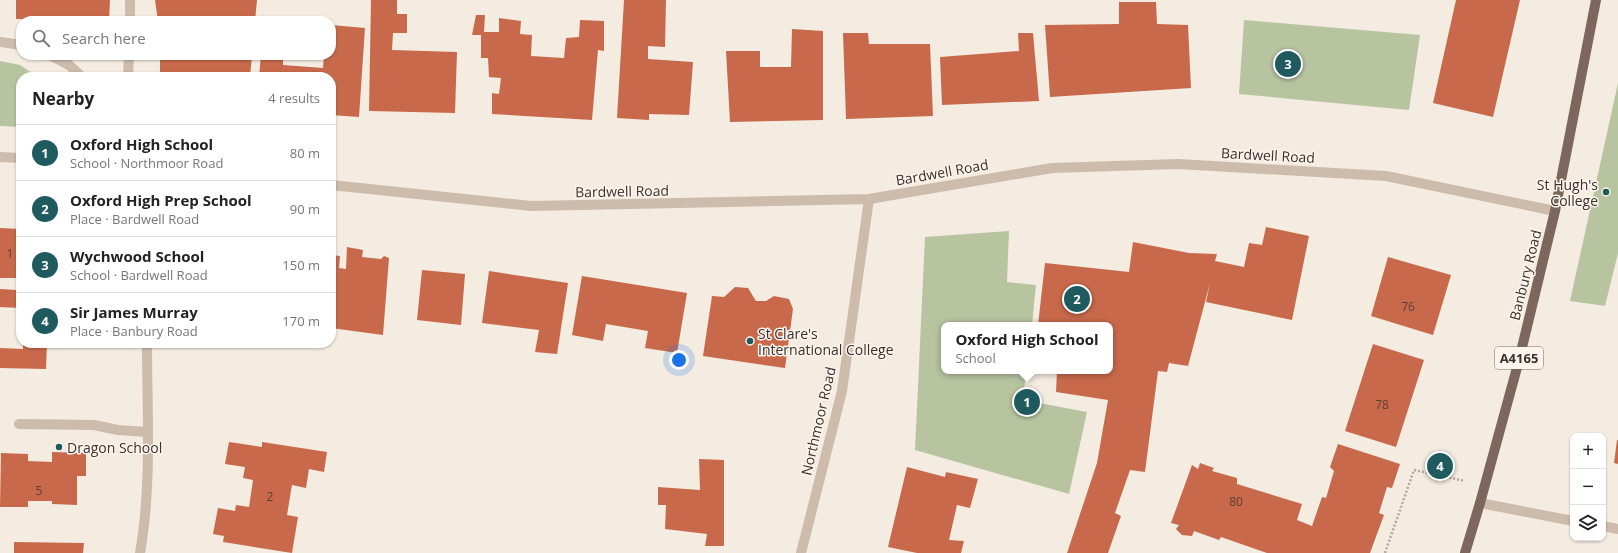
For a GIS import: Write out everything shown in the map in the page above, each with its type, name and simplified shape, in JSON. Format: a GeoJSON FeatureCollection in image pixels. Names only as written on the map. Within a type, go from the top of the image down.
{"type":"FeatureCollection","features":[{"type":"Feature","properties":{"kind":"main road","name":"Banbury Road"},"geometry":{"type":"LineString","coordinates":[[1465,553],[1518,364],[1555,211],[1596,0]]}},
{"type":"Feature","properties":{"kind":"street"},"geometry":{"type":"LineString","coordinates":[[130,0],[130,16]]}},
{"type":"Feature","properties":{"kind":"street"},"geometry":{"type":"LineString","coordinates":[[0,42],[16,44]]}},
{"type":"Feature","properties":{"kind":"street"},"geometry":{"type":"LineString","coordinates":[[60,60],[69,65],[77,72]]}},
{"type":"Feature","properties":{"kind":"street"},"geometry":{"type":"LineString","coordinates":[[128,72],[129,60]]}},
{"type":"Feature","properties":{"kind":"street"},"geometry":{"type":"LineString","coordinates":[[0,157],[16,158]]}},
{"type":"Feature","properties":{"kind":"street","name":"Bardwell Road"},"geometry":{"type":"LineString","coordinates":[[336,186],[531,206],[869,199],[1052,168],[1178,164],[1386,176],[1555,211]]}},
{"type":"Feature","properties":{"kind":"street","name":"Northmoor Road"},"geometry":{"type":"LineString","coordinates":[[801,553],[842,390],[869,199]]}},
{"type":"Feature","properties":{"kind":"street"},"geometry":{"type":"LineString","coordinates":[[140,553],[145,522],[147,348]]}},
{"type":"Feature","properties":{"kind":"street"},"geometry":{"type":"LineString","coordinates":[[19,424],[94,425],[118,430],[147,432]]}},
{"type":"Feature","properties":{"kind":"street"},"geometry":{"type":"LineString","coordinates":[[1480,503],[1570,520]]}},
{"type":"Feature","properties":{"kind":"street"},"geometry":{"type":"LineString","coordinates":[[1606,527],[1618,529]]}},
{"type":"Feature","properties":{"kind":"path"},"geometry":{"type":"LineString","coordinates":[[1384,553],[1414,470],[1485,485]]}},
{"type":"Feature","properties":{"kind":"green space"},"geometry":{"type":"Polygon","coordinates":[[[1244,20],[1420,35],[1409,110],[1239,94],[1244,20]]]}},
{"type":"Feature","properties":{"kind":"green space"},"geometry":{"type":"Polygon","coordinates":[[[0,61],[20,65],[30,72],[16,72],[16,127],[0,126],[0,61]]]}},
{"type":"Feature","properties":{"kind":"green space"},"geometry":{"type":"Polygon","coordinates":[[[1618,83],[1618,253],[1605,306],[1570,301],[1618,83]]]}},
{"type":"Feature","properties":{"kind":"green space"},"geometry":{"type":"Polygon","coordinates":[[[1009,231],[1007,282],[1036,285],[1032,322],[941,322],[941,374],[1026,374],[1023,400],[1087,412],[1069,494],[915,450],[925,237],[1009,231]]]}},
{"type":"Feature","properties":{"kind":"building"},"geometry":{"type":"Polygon","coordinates":[[[16,0],[110,0],[109,16],[16,16],[16,0]]]}},
{"type":"Feature","properties":{"kind":"building"},"geometry":{"type":"Polygon","coordinates":[[[155,0],[257,0],[255,16],[157,16],[155,0]]]}},
{"type":"Feature","properties":{"kind":"building"},"geometry":{"type":"Polygon","coordinates":[[[371,0],[397,0],[397,14],[407,14],[407,33],[393,33],[392,50],[457,52],[455,113],[369,111],[371,0]]]}},
{"type":"Feature","properties":{"kind":"building"},"geometry":{"type":"Polygon","coordinates":[[[624,0],[666,0],[665,47],[648,46],[648,59],[693,62],[689,115],[649,114],[649,120],[617,118],[624,0]]]}},
{"type":"Feature","properties":{"kind":"building"},"geometry":{"type":"Polygon","coordinates":[[[1456,0],[1520,0],[1493,117],[1433,103],[1456,0]]]}},
{"type":"Feature","properties":{"kind":"building"},"geometry":{"type":"Polygon","coordinates":[[[1119,2],[1156,2],[1157,24],[1188,25],[1191,88],[1050,97],[1045,25],[1119,24],[1119,2]]]}},
{"type":"Feature","properties":{"kind":"building"},"geometry":{"type":"Polygon","coordinates":[[[476,15],[485,15],[484,32],[499,32],[499,18],[521,21],[520,34],[532,35],[531,56],[564,58],[566,38],[579,37],[580,20],[604,21],[604,51],[598,50],[592,120],[492,114],[492,93],[499,94],[501,78],[489,77],[488,58],[481,58],[481,35],[472,35],[476,15]]]}},
{"type":"Feature","properties":{"kind":"building"},"geometry":{"type":"Polygon","coordinates":[[[336,25],[365,28],[359,117],[336,115],[336,72],[259,72],[261,60],[283,60],[283,65],[323,68],[324,60],[336,60],[336,25]]]}},
{"type":"Feature","properties":{"kind":"building"},"geometry":{"type":"Polygon","coordinates":[[[792,29],[823,31],[823,120],[730,122],[726,51],[760,51],[760,67],[791,67],[792,29]]]}},
{"type":"Feature","properties":{"kind":"building"},"geometry":{"type":"Polygon","coordinates":[[[843,33],[868,33],[869,44],[930,44],[933,116],[846,119],[843,33]]]}},
{"type":"Feature","properties":{"kind":"building"},"geometry":{"type":"Polygon","coordinates":[[[1018,33],[1033,33],[1039,101],[942,105],[940,57],[1019,51],[1018,33]]]}},
{"type":"Feature","properties":{"kind":"building"},"geometry":{"type":"Polygon","coordinates":[[[160,60],[252,60],[250,72],[160,72],[160,60]]]}},
{"type":"Feature","properties":{"kind":"building"},"geometry":{"type":"Polygon","coordinates":[[[1266,227],[1309,236],[1292,320],[1206,302],[1210,283],[1188,366],[1169,363],[1167,372],[1158,371],[1145,472],[1130,470],[1115,513],[1121,516],[1108,553],[1067,553],[1097,463],[1108,400],[1056,392],[1057,374],[1113,374],[1113,322],[1038,322],[1045,263],[1129,272],[1133,242],[1189,253],[1217,254],[1215,261],[1244,267],[1249,243],[1262,245],[1266,227]]]}},
{"type":"Feature","properties":{"kind":"building"},"geometry":{"type":"Polygon","coordinates":[[[0,228],[16,229],[16,278],[0,278],[0,228]]]}},
{"type":"Feature","properties":{"kind":"building"},"geometry":{"type":"Polygon","coordinates":[[[347,247],[363,250],[362,257],[381,259],[384,256],[389,258],[383,335],[336,329],[336,256],[340,256],[339,268],[346,269],[347,247]]]}},
{"type":"Feature","properties":{"kind":"building"},"geometry":{"type":"Polygon","coordinates":[[[1388,257],[1451,275],[1433,335],[1371,316],[1388,257]]]}},
{"type":"Feature","properties":{"kind":"building"},"geometry":{"type":"Polygon","coordinates":[[[422,270],[465,274],[461,325],[417,320],[422,270]]]}},
{"type":"Feature","properties":{"kind":"building"},"geometry":{"type":"Polygon","coordinates":[[[489,271],[568,283],[557,354],[535,352],[539,330],[482,323],[489,271]]]}},
{"type":"Feature","properties":{"kind":"building"},"geometry":{"type":"Polygon","coordinates":[[[582,276],[687,293],[677,353],[645,348],[648,331],[606,324],[603,341],[572,335],[582,276]]]}},
{"type":"Feature","properties":{"kind":"building"},"geometry":{"type":"Polygon","coordinates":[[[735,287],[748,288],[756,301],[766,301],[774,296],[789,299],[793,309],[785,368],[703,356],[712,296],[724,297],[735,287]]]}},
{"type":"Feature","properties":{"kind":"building"},"geometry":{"type":"Polygon","coordinates":[[[0,289],[16,290],[16,308],[0,307],[0,289]]]}},
{"type":"Feature","properties":{"kind":"building"},"geometry":{"type":"Polygon","coordinates":[[[1373,344],[1424,360],[1396,447],[1345,431],[1373,344]]]}},
{"type":"Feature","properties":{"kind":"building"},"geometry":{"type":"Polygon","coordinates":[[[0,348],[47,348],[46,369],[0,368],[0,348]]]}},
{"type":"Feature","properties":{"kind":"building"},"geometry":{"type":"Polygon","coordinates":[[[1618,440],[1618,464],[1614,463],[1618,440]]]}},
{"type":"Feature","properties":{"kind":"building"},"geometry":{"type":"Polygon","coordinates":[[[229,442],[262,447],[262,442],[327,452],[324,472],[309,469],[306,488],[292,485],[287,515],[298,517],[292,553],[223,542],[224,536],[213,534],[218,508],[235,511],[236,505],[249,507],[253,480],[243,478],[245,467],[225,464],[229,442]]]}},
{"type":"Feature","properties":{"kind":"building"},"geometry":{"type":"Polygon","coordinates":[[[1338,444],[1400,464],[1392,488],[1387,487],[1379,513],[1384,515],[1370,553],[1267,553],[1221,537],[1219,540],[1194,531],[1192,536],[1182,535],[1176,529],[1179,525],[1171,523],[1192,465],[1198,469],[1200,463],[1214,468],[1212,471],[1237,478],[1237,484],[1302,504],[1297,520],[1312,526],[1322,497],[1326,498],[1334,471],[1330,467],[1338,444]]]}},
{"type":"Feature","properties":{"kind":"building"},"geometry":{"type":"Polygon","coordinates":[[[52,452],[86,453],[86,476],[77,476],[77,505],[52,504],[52,501],[28,501],[28,507],[0,507],[1,453],[28,454],[28,461],[52,462],[52,452]]]}},
{"type":"Feature","properties":{"kind":"building"},"geometry":{"type":"Polygon","coordinates":[[[699,459],[724,460],[724,546],[705,546],[707,534],[665,529],[666,505],[658,505],[658,487],[700,490],[699,459]]]}},
{"type":"Feature","properties":{"kind":"building"},"geometry":{"type":"Polygon","coordinates":[[[907,467],[945,477],[946,472],[978,479],[970,508],[957,505],[949,540],[964,541],[961,553],[917,553],[888,547],[907,467]]]}},
{"type":"Feature","properties":{"kind":"building"},"geometry":{"type":"Polygon","coordinates":[[[14,542],[84,543],[83,553],[14,553],[14,542]]]}},
{"type":"Feature","properties":{"kind":"place","name":"Wychwood School"},"geometry":{"type":"Point","coordinates":[1288,64]}},
{"type":"Feature","properties":{"kind":"place","name":"St Hugh's College"},"geometry":{"type":"Point","coordinates":[1606,192]}},
{"type":"Feature","properties":{"kind":"place","name":"Oxford High Prep School"},"geometry":{"type":"Point","coordinates":[1077,299]}},
{"type":"Feature","properties":{"kind":"place","name":"St Clare's International College"},"geometry":{"type":"Point","coordinates":[750,341]}},
{"type":"Feature","properties":{"kind":"place","name":"Oxford High School"},"geometry":{"type":"Point","coordinates":[1027,402]}},
{"type":"Feature","properties":{"kind":"place","name":"Dragon School"},"geometry":{"type":"Point","coordinates":[59,447]}},
{"type":"Feature","properties":{"kind":"place","name":"Sir James Murray"},"geometry":{"type":"Point","coordinates":[1440,466]}}]}
